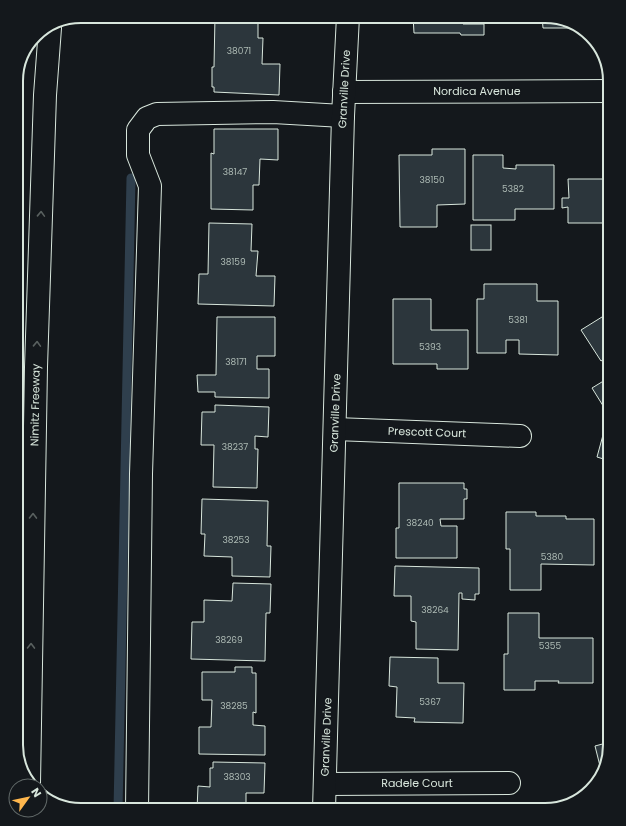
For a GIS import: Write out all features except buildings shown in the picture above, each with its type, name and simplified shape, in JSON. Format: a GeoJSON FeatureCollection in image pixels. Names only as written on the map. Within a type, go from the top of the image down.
{"type":"FeatureCollection","features":[{"type":"Feature","properties":{"kind":"main road","name":"Granville Drive"},"geometry":{"type":"LineString","coordinates":[[324,803],[343,116],[348,23]]}},
{"type":"Feature","properties":{"kind":"main road","name":"Nimitz Freeway"},"geometry":{"type":"LineString","coordinates":[[29,771],[36,367],[45,95],[50,33]]}},
{"type":"Feature","properties":{"kind":"main road","name":"Nordica Avenue"},"geometry":{"type":"LineString","coordinates":[[344,92],[603,91]]}},
{"type":"Feature","properties":{"kind":"main road"},"geometry":{"type":"LineString","coordinates":[[137,803],[141,474],[150,186],[138,155],[138,130],[147,118],[157,114],[273,112],[343,116]]}},
{"type":"Feature","properties":{"kind":"main road","name":"Prescott Court"},"geometry":{"type":"LineString","coordinates":[[335,429],[520,436]]}},
{"type":"Feature","properties":{"kind":"main road","name":"Radele Court"},"geometry":{"type":"LineString","coordinates":[[325,784],[509,783]]}},
{"type":"Feature","properties":{"kind":"waterway"},"geometry":{"type":"LineString","coordinates":[[118,803],[131,178]]}}]}
